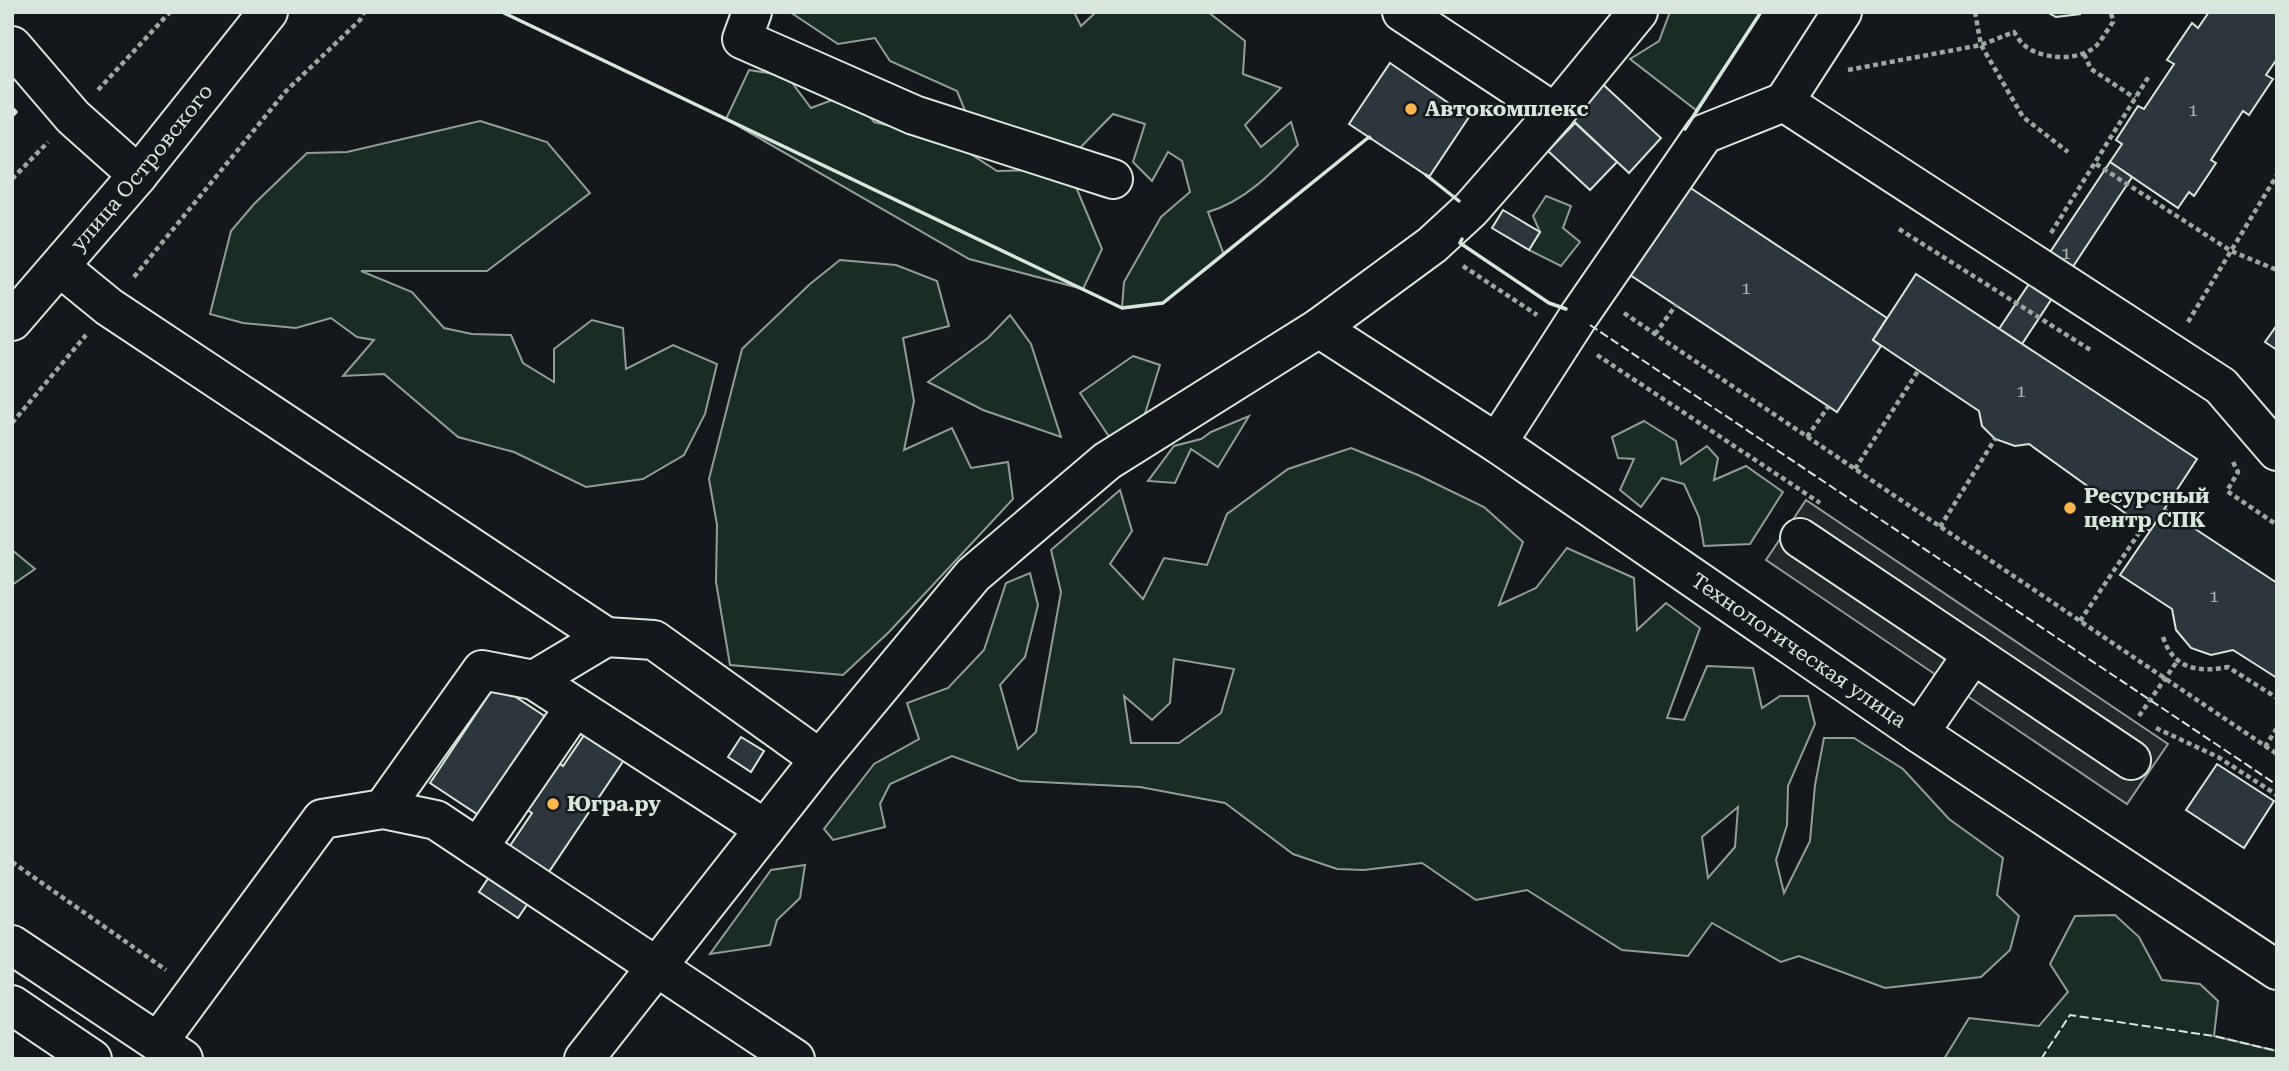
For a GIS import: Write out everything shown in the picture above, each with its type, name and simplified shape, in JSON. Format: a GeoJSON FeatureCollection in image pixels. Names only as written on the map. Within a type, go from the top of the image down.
{"type":"FeatureCollection","features":[{"type":"Feature","properties":{"kind":"street","name":"улица Островского"},"geometry":{"type":"LineString","coordinates":[[12,321],[138,174],[268,12]]}},
{"type":"Feature","properties":{"kind":"street"},"geometry":{"type":"LineString","coordinates":[[752,12],[742,39],[914,115],[1113,179]]}},
{"type":"Feature","properties":{"kind":"street"},"geometry":{"type":"LineString","coordinates":[[1402,12],[1555,113]]}},
{"type":"Feature","properties":{"kind":"street"},"geometry":{"type":"LineString","coordinates":[[584,1059],[820,759],[973,575],[1107,461],[1319,328],[1432,245],[1471,209],[1638,12]]}},
{"type":"Feature","properties":{"kind":"street"},"geometry":{"type":"LineString","coordinates":[[1497,443],[1594,293],[1704,134],[1791,91],[1842,12]]}},
{"type":"Feature","properties":{"kind":"street"},"geometry":{"type":"LineString","coordinates":[[12,48],[73,117],[138,174]]}},
{"type":"Feature","properties":{"kind":"street"},"geometry":{"type":"LineString","coordinates":[[1791,91],[2032,264],[2221,386],[2277,451]]}},
{"type":"Feature","properties":{"kind":"street"},"geometry":{"type":"LineString","coordinates":[[60,267],[109,307],[606,637],[654,640],[820,759]]}},
{"type":"Feature","properties":{"kind":"street","name":"Технологическая улица"},"geometry":{"type":"LineString","coordinates":[[1319,328],[1497,443],[1919,733],[2277,970]]}},
{"type":"Feature","properties":{"kind":"street"},"geometry":{"type":"LineString","coordinates":[[1800,538],[2131,760]]}},
{"type":"Feature","properties":{"kind":"street"},"geometry":{"type":"LineString","coordinates":[[534,680],[606,637]]}},
{"type":"Feature","properties":{"kind":"street"},"geometry":{"type":"LineString","coordinates":[[1919,733],[1973,654]]}},
{"type":"Feature","properties":{"kind":"street"},"geometry":{"type":"LineString","coordinates":[[383,809],[482,670],[534,680],[765,829]]}},
{"type":"Feature","properties":{"kind":"street"},"geometry":{"type":"LineString","coordinates":[[478,848],[575,707]]}},
{"type":"Feature","properties":{"kind":"street"},"geometry":{"type":"LineString","coordinates":[[12,945],[171,1050],[195,991],[323,819],[383,809],[436,820],[795,1059]]}},
{"type":"Feature","properties":{"kind":"street"},"geometry":{"type":"LineString","coordinates":[[12,1005],[92,1059]]}},
{"type":"Feature","properties":{"kind":"path"},"geometry":{"type":"LineString","coordinates":[[12,423],[286,91],[360,20],[364,12]]}},
{"type":"Feature","properties":{"kind":"path"},"geometry":{"type":"LineString","coordinates":[[1975,12],[1981,45],[2023,117],[2068,152]]}},
{"type":"Feature","properties":{"kind":"path"},"geometry":{"type":"LineString","coordinates":[[1791,91],[1981,45],[2014,32],[2024,45],[2042,55],[2084,54],[2096,46],[2113,22],[2111,12]]}},
{"type":"Feature","properties":{"kind":"path"},"geometry":{"type":"LineString","coordinates":[[2084,54],[2091,69],[2135,98]]}},
{"type":"Feature","properties":{"kind":"path"},"geometry":{"type":"LineString","coordinates":[[2010,299],[2149,76]]}},
{"type":"Feature","properties":{"kind":"path"},"geometry":{"type":"LineString","coordinates":[[2096,164],[2231,251],[2277,270]]}},
{"type":"Feature","properties":{"kind":"path"},"geometry":{"type":"LineString","coordinates":[[2169,352],[2277,175]]}},
{"type":"Feature","properties":{"kind":"path"},"geometry":{"type":"LineString","coordinates":[[1899,229],[2102,358]]}},
{"type":"Feature","properties":{"kind":"path"},"geometry":{"type":"LineString","coordinates":[[1594,293],[2277,754]]}},
{"type":"Feature","properties":{"kind":"path"},"geometry":{"type":"LineString","coordinates":[[1655,334],[1676,305]]}},
{"type":"Feature","properties":{"kind":"path"},"geometry":{"type":"LineString","coordinates":[[1855,469],[1918,371]]}},
{"type":"Feature","properties":{"kind":"path"},"geometry":{"type":"LineString","coordinates":[[1807,437],[1828,407]]}},
{"type":"Feature","properties":{"kind":"path"},"geometry":{"type":"LineString","coordinates":[[1940,527],[1995,439]]}},
{"type":"Feature","properties":{"kind":"path"},"geometry":{"type":"LineString","coordinates":[[2228,451],[2238,472],[2227,491],[2277,525]]}},
{"type":"Feature","properties":{"kind":"path"},"geometry":{"type":"LineString","coordinates":[[2080,621],[2143,527]]}},
{"type":"Feature","properties":{"kind":"path"},"geometry":{"type":"LineString","coordinates":[[2164,637],[2167,648],[2178,660],[2193,668],[2209,671],[2228,667],[2277,698]]}},
{"type":"Feature","properties":{"kind":"path"},"geometry":{"type":"LineString","coordinates":[[2139,716],[2178,660]]}},
{"type":"Feature","properties":{"kind":"path"},"geometry":{"type":"LineString","coordinates":[[2265,747],[2277,728]]}},
{"type":"Feature","properties":{"kind":"path"},"geometry":{"type":"LineString","coordinates":[[12,862],[195,991]]}},
{"type":"Feature","properties":{"kind":"green space"},"geometry":{"type":"Polygon","coordinates":[[[790,12],[1074,12],[1081,26],[1096,12],[1208,12],[1245,41],[1243,74],[1281,88],[1245,125],[1261,147],[1291,122],[1298,145],[1268,176],[1246,193],[1208,212],[1224,255],[1163,303],[1122,308],[1124,282],[1161,217],[1190,192],[1182,161],[1168,152],[1152,181],[1133,162],[1145,124],[1113,114],[1076,152],[966,113],[957,91],[890,61],[875,38],[838,44],[790,12]]]}},
{"type":"Feature","properties":{"kind":"green space"},"geometry":{"type":"Polygon","coordinates":[[[1670,12],[1761,12],[1696,110],[1630,59],[1659,41],[1670,12]]]}},
{"type":"Feature","properties":{"kind":"green space"},"geometry":{"type":"Polygon","coordinates":[[[749,70],[787,76],[811,108],[851,93],[874,122],[949,140],[997,171],[1043,170],[1076,187],[1102,249],[1083,289],[969,259],[726,119],[749,70]]]}},
{"type":"Feature","properties":{"kind":"green space"},"geometry":{"type":"Polygon","coordinates":[[[480,121],[547,142],[590,193],[487,271],[361,271],[412,292],[444,328],[472,334],[511,335],[523,363],[554,382],[554,349],[592,320],[623,328],[626,369],[673,345],[717,364],[705,414],[684,455],[643,479],[586,487],[514,452],[458,437],[384,374],[343,376],[374,340],[357,337],[331,318],[296,328],[243,323],[210,314],[231,231],[254,204],[307,153],[347,152],[480,121]]]}},
{"type":"Feature","properties":{"kind":"green space"},"geometry":{"type":"Polygon","coordinates":[[[1546,196],[1571,206],[1563,228],[1580,242],[1561,266],[1529,250],[1540,232],[1533,216],[1546,196]]]}},
{"type":"Feature","properties":{"kind":"green space"},"geometry":{"type":"Polygon","coordinates":[[[840,260],[896,265],[937,281],[949,326],[903,338],[914,401],[904,450],[952,428],[971,468],[1008,462],[1013,499],[889,632],[843,675],[730,665],[716,582],[717,525],[709,479],[742,349],[810,284],[840,260]]]}},
{"type":"Feature","properties":{"kind":"green space"},"geometry":{"type":"Polygon","coordinates":[[[1010,315],[1031,344],[1061,437],[983,410],[928,382],[988,338],[1010,315]]]}},
{"type":"Feature","properties":{"kind":"green space"},"geometry":{"type":"Polygon","coordinates":[[[1133,356],[1160,365],[1144,417],[1110,438],[1080,393],[1133,356]]]}},
{"type":"Feature","properties":{"kind":"green space"},"geometry":{"type":"Polygon","coordinates":[[[1249,416],[1218,467],[1191,449],[1175,483],[1148,481],[1174,446],[1201,439],[1249,416]]]}},
{"type":"Feature","properties":{"kind":"green space"},"geometry":{"type":"Polygon","coordinates":[[[1644,421],[1676,441],[1681,464],[1707,446],[1718,458],[1714,480],[1746,466],[1783,492],[1750,544],[1704,546],[1699,517],[1684,484],[1662,478],[1641,507],[1620,490],[1634,459],[1618,458],[1612,437],[1644,421]]]}},
{"type":"Feature","properties":{"kind":"green space"},"geometry":{"type":"Polygon","coordinates":[[[1351,448],[1418,475],[1484,507],[1523,542],[1499,605],[1536,588],[1567,548],[1634,578],[1637,630],[1666,603],[1700,628],[1667,718],[1684,720],[1707,666],[1753,668],[1762,708],[1780,696],[1808,696],[1815,724],[1788,786],[1787,825],[1776,860],[1784,893],[1810,841],[1815,785],[1824,738],[1854,738],[1903,769],[1949,819],[2003,858],[1997,895],[2019,916],[2010,950],[1981,977],[1885,988],[1799,956],[1781,962],[1712,923],[1688,956],[1622,950],[1527,890],[1476,900],[1422,863],[1364,870],[1337,869],[1293,854],[1225,803],[1140,787],[1020,781],[952,756],[890,784],[880,804],[885,827],[833,840],[824,829],[874,764],[919,739],[907,703],[948,688],[984,650],[1006,583],[1030,573],[1038,605],[1025,657],[1000,685],[1018,749],[1036,732],[1061,592],[1051,550],[1120,490],[1132,531],[1110,564],[1143,599],[1164,558],[1207,565],[1227,514],[1288,469],[1351,448]],[[1174,659],[1170,703],[1152,720],[1124,696],[1131,743],[1179,743],[1221,713],[1234,669],[1174,659]],[[1738,807],[1702,837],[1708,878],[1735,847],[1738,807]]]}},
{"type":"Feature","properties":{"kind":"green space"},"geometry":{"type":"Polygon","coordinates":[[[12,550],[35,569],[12,585],[12,550]]]}},
{"type":"Feature","properties":{"kind":"green space"},"geometry":{"type":"Polygon","coordinates":[[[805,865],[800,898],[777,920],[770,945],[710,954],[771,870],[805,865]]]}},
{"type":"Feature","properties":{"kind":"green space"},"geometry":{"type":"Polygon","coordinates":[[[2115,915],[2139,937],[2162,980],[2200,984],[2218,1001],[2214,1036],[2277,1051],[2277,1059],[1944,1059],[1969,1018],[2039,1026],[2068,992],[2050,964],[2075,916],[2115,915]]]}},
{"type":"Feature","properties":{"kind":"shaded area"},"geometry":{"type":"Polygon","coordinates":[[[1806,500],[2168,744],[2127,804],[1766,560],[1806,500]]]}},
{"type":"Feature","properties":{"kind":"building"},"geometry":{"type":"Polygon","coordinates":[[[2047,12],[2080,12],[2080,14],[2056,17],[2047,12]]]}},
{"type":"Feature","properties":{"kind":"building"},"geometry":{"type":"Polygon","coordinates":[[[2209,12],[2277,12],[2277,59],[2266,75],[2273,79],[2249,115],[2243,111],[2211,160],[2216,163],[2194,196],[2189,192],[2178,208],[2110,162],[2122,144],[2116,140],[2138,106],[2144,109],[2174,64],[2167,60],[2192,23],[2198,28],[2209,12]]]}},
{"type":"Feature","properties":{"kind":"building"},"geometry":{"type":"Polygon","coordinates":[[[1390,63],[1469,117],[1429,177],[1349,124],[1390,63]]]}},
{"type":"Feature","properties":{"kind":"building"},"geometry":{"type":"Polygon","coordinates":[[[1595,77],[1661,138],[1629,173],[1563,111],[1595,77]]]}},
{"type":"Feature","properties":{"kind":"building"},"geometry":{"type":"Polygon","coordinates":[[[1575,123],[1617,162],[1590,190],[1548,151],[1575,123]]]}},
{"type":"Feature","properties":{"kind":"building"},"geometry":{"type":"Polygon","coordinates":[[[2110,162],[2132,177],[2022,344],[1999,329],[2110,162]]]}},
{"type":"Feature","properties":{"kind":"building"},"geometry":{"type":"Polygon","coordinates":[[[1683,183],[1887,318],[1873,340],[1881,346],[1837,412],[1624,271],[1683,183]]]}},
{"type":"Feature","properties":{"kind":"building"},"geometry":{"type":"Polygon","coordinates":[[[1503,210],[1540,232],[1529,250],[1492,228],[1503,210]]]}},
{"type":"Feature","properties":{"kind":"building"},"geometry":{"type":"Polygon","coordinates":[[[1916,274],[2197,459],[2150,531],[2029,444],[2015,446],[1995,439],[1982,426],[1979,411],[1873,340],[1916,274]]]}},
{"type":"Feature","properties":{"kind":"building"},"geometry":{"type":"Polygon","coordinates":[[[2277,325],[2277,350],[2265,342],[2277,325]]]}},
{"type":"Feature","properties":{"kind":"building"},"geometry":{"type":"Polygon","coordinates":[[[2165,509],[2277,583],[2277,678],[2233,650],[2211,655],[2191,648],[2176,630],[2172,609],[2120,575],[2165,509]]]}},
{"type":"Feature","properties":{"kind":"building"},"geometry":{"type":"Polygon","coordinates":[[[496,684],[546,717],[480,816],[430,783],[496,684]]]}},
{"type":"Feature","properties":{"kind":"building"},"geometry":{"type":"Polygon","coordinates":[[[589,728],[628,754],[518,918],[479,892],[532,813],[497,790],[529,743],[563,766],[589,728]]]}},
{"type":"Feature","properties":{"kind":"building"},"geometry":{"type":"Polygon","coordinates":[[[741,737],[764,751],[751,772],[728,757],[741,737]]]}},
{"type":"Feature","properties":{"kind":"building"},"geometry":{"type":"Polygon","coordinates":[[[2217,764],[2274,801],[2244,848],[2186,810],[2217,764]]]}},
{"type":"Feature","properties":{"kind":"fence"},"geometry":{"type":"LineString","coordinates":[[1590,325],[2277,785]]}},
{"type":"Feature","properties":{"kind":"fence"},"geometry":{"type":"LineString","coordinates":[[2041,1059],[2070,1015],[2214,1036],[2277,1051]]}},
{"type":"Feature","properties":{"kind":"wall"},"geometry":{"type":"LineString","coordinates":[[502,12],[1122,308],[1163,303],[1370,138]]}},
{"type":"Feature","properties":{"kind":"wall"},"geometry":{"type":"LineString","coordinates":[[1685,129],[1761,12]]}},
{"type":"Feature","properties":{"kind":"wall"},"geometry":{"type":"LineString","coordinates":[[12,108],[16,112],[12,116]]}},
{"type":"Feature","properties":{"kind":"wall"},"geometry":{"type":"LineString","coordinates":[[1426,175],[1459,201]]}},
{"type":"Feature","properties":{"kind":"wall"},"geometry":{"type":"LineString","coordinates":[[1462,239],[1460,243],[1549,303],[1566,309]]}},
{"type":"Feature","properties":{"kind":"place","name":"Автокомплекс"},"geometry":{"type":"Point","coordinates":[1411,109]}},
{"type":"Feature","properties":{"kind":"place","name":"Ресурсный центр СПК"},"geometry":{"type":"Point","coordinates":[2070,508]}},
{"type":"Feature","properties":{"kind":"place","name":"Югра.ру"},"geometry":{"type":"Point","coordinates":[553,804]}}]}
